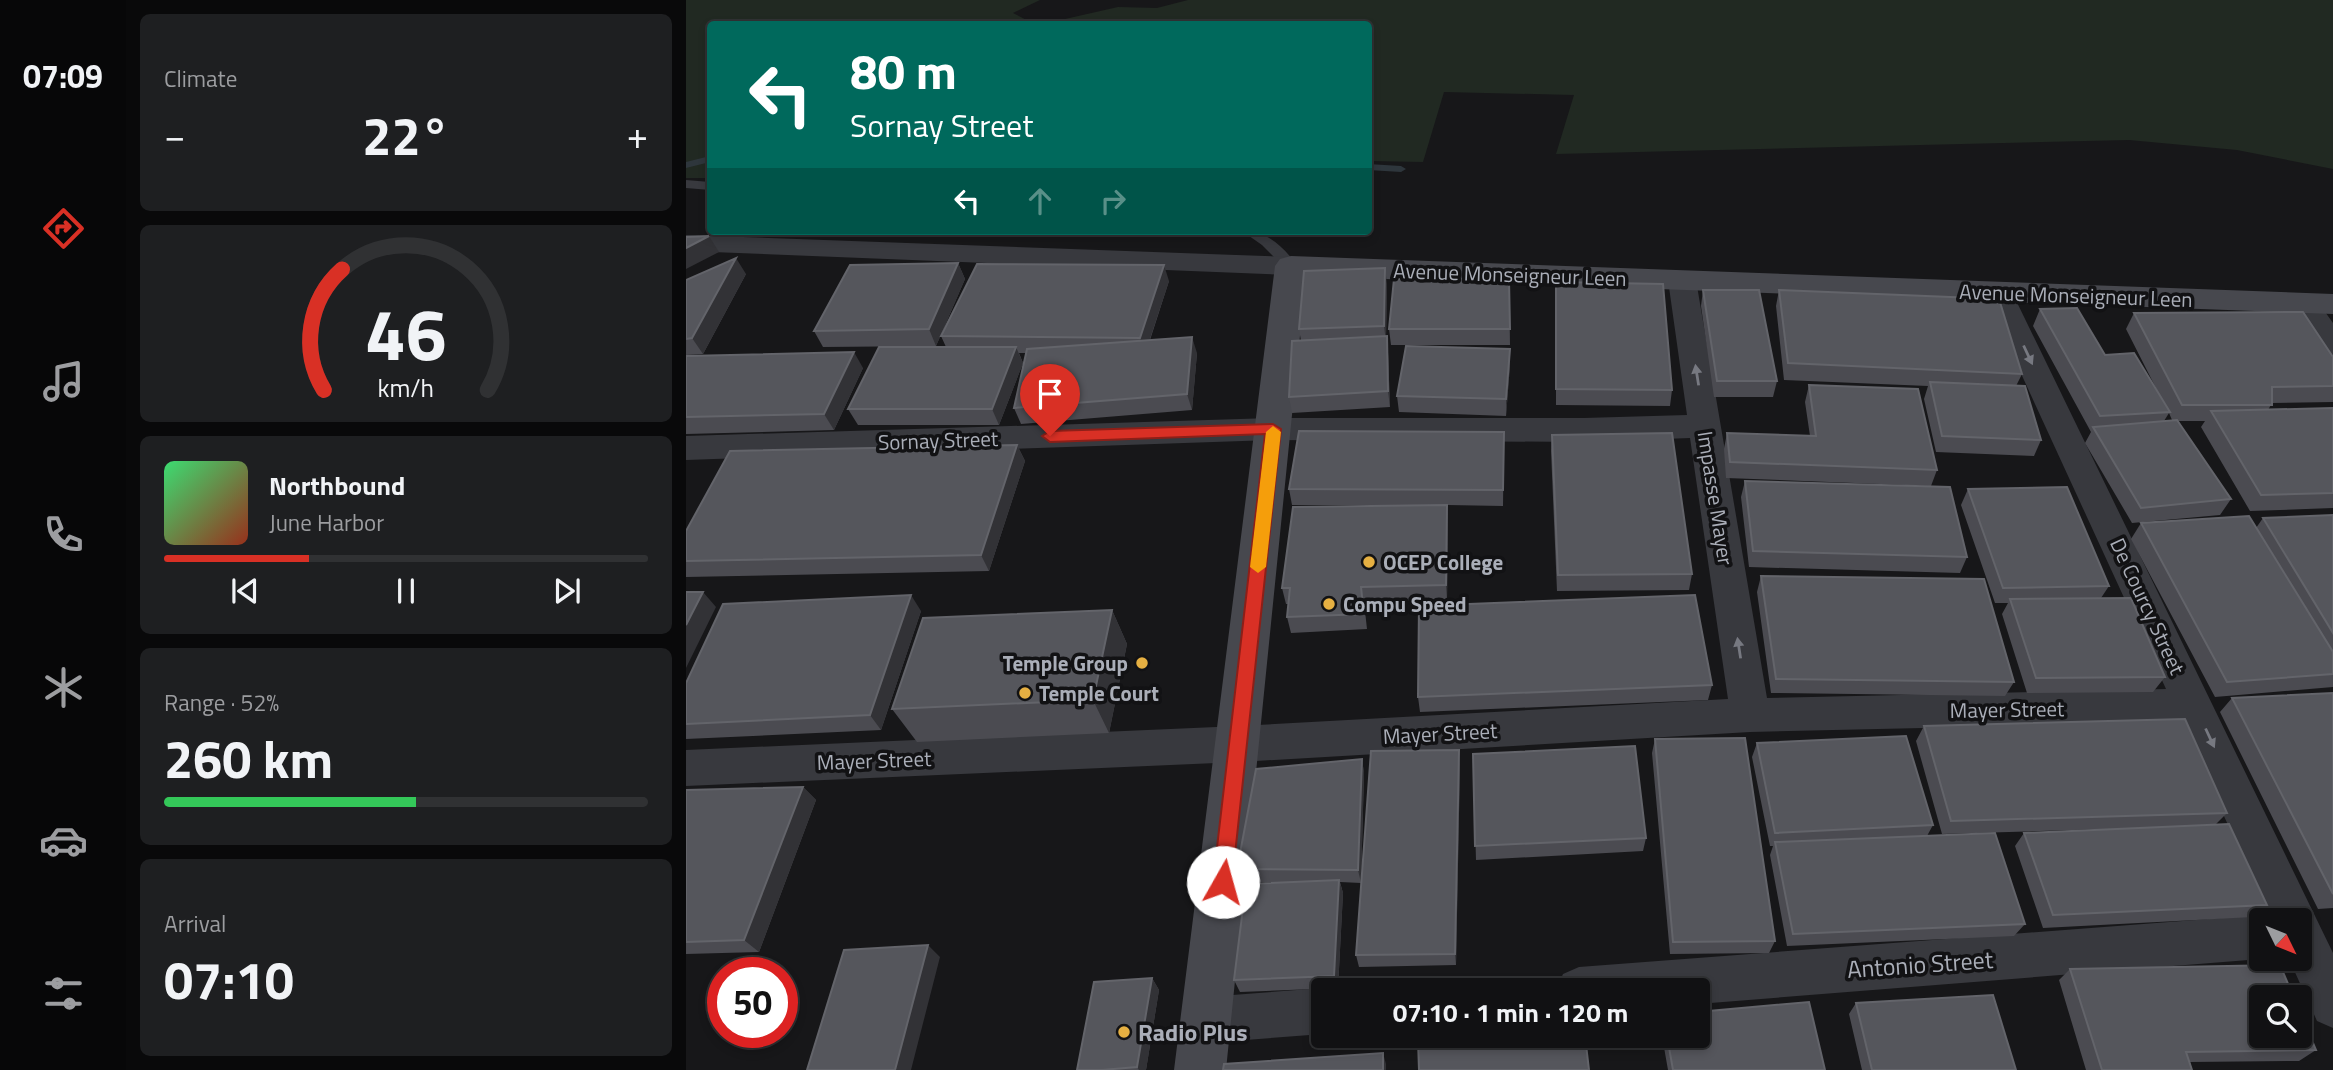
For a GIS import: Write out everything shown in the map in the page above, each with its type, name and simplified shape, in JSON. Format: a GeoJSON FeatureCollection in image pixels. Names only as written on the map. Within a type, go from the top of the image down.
{"type":"FeatureCollection","features":[{"type":"Feature","properties":{"kind":"main road","name":"Avenue Monseigneur Leen"},"geometry":{"type":"LineString","coordinates":[[1291,266],[2318,303]]}},
{"type":"Feature","properties":{"kind":"main road"},"geometry":{"type":"LineString","coordinates":[[1200,1070],[1291,266]]}},
{"type":"Feature","properties":{"kind":"street","name":"Avenue Monseigneur Leen"},"geometry":{"type":"LineString","coordinates":[[686,243],[1291,266]]}},
{"type":"Feature","properties":{"kind":"street","name":"Impasse Mayer"},"geometry":{"type":"LineString","coordinates":[[1682,280],[1750,716]]}},
{"type":"Feature","properties":{"kind":"street","name":"De Courcy Street"},"geometry":{"type":"LineString","coordinates":[[1999,293],[2287,908]]}},
{"type":"Feature","properties":{"kind":"street"},"geometry":{"type":"LineString","coordinates":[[2318,303],[2333,346]]}},
{"type":"Feature","properties":{"kind":"street","name":"Sornay Street"},"geometry":{"type":"LineString","coordinates":[[686,448],[1273,429],[1584,430],[1705,426]]}},
{"type":"Feature","properties":{"kind":"street","name":"Mayer Street"},"geometry":{"type":"LineString","coordinates":[[686,768],[1239,744],[1750,716],[2194,705]]}},
{"type":"Feature","properties":{"kind":"street","name":"Antonio Street"},"geometry":{"type":"LineString","coordinates":[[1710,979],[2249,936]]}},
{"type":"Feature","properties":{"kind":"street","name":"De Courcy Street"},"geometry":{"type":"LineString","coordinates":[[2312,961],[2333,1005]]}},
{"type":"Feature","properties":{"kind":"street"},"geometry":{"type":"LineString","coordinates":[[1206,1020],[1311,1011]]}},
{"type":"Feature","properties":{"kind":"lane"},"geometry":{"type":"LineString","coordinates":[[686,184],[707,186]]}},
{"type":"Feature","properties":{"kind":"lane"},"geometry":{"type":"LineString","coordinates":[[1255,235],[1291,266]]}},
{"type":"Feature","properties":{"kind":"shaded area"},"geometry":{"type":"Polygon","coordinates":[[[686,0],[1040,0],[1013,13],[1028,21],[707,21],[707,178],[686,178],[686,0]]]}},
{"type":"Feature","properties":{"kind":"shaded area"},"geometry":{"type":"Polygon","coordinates":[[[1188,0],[2333,0],[2333,169],[2237,150],[2129,140],[1556,154],[1574,95],[1444,92],[1423,162],[1372,161],[1372,21],[1056,21],[1118,7],[1157,8],[1188,0]]]}},
{"type":"Feature","properties":{"kind":"building"},"geometry":{"type":"Polygon","coordinates":[[[709,236],[686,248],[686,237],[709,236]]]}},
{"type":"Feature","properties":{"kind":"building"},"geometry":{"type":"Polygon","coordinates":[[[736,258],[692,338],[686,339],[686,280],[736,258]]]}},
{"type":"Feature","properties":{"kind":"building"},"geometry":{"type":"Polygon","coordinates":[[[958,263],[929,329],[814,331],[850,265],[958,263]]]}},
{"type":"Feature","properties":{"kind":"building"},"geometry":{"type":"Polygon","coordinates":[[[977,264],[1164,265],[1140,338],[941,336],[977,264]]]}},
{"type":"Feature","properties":{"kind":"building"},"geometry":{"type":"Polygon","coordinates":[[[1385,268],[1384,326],[1299,329],[1304,271],[1385,268]]]}},
{"type":"Feature","properties":{"kind":"building"},"geometry":{"type":"Polygon","coordinates":[[[1394,279],[1509,279],[1510,329],[1389,329],[1394,279]]]}},
{"type":"Feature","properties":{"kind":"building"},"geometry":{"type":"Polygon","coordinates":[[[1556,282],[1663,284],[1672,390],[1556,389],[1556,282]]]}},
{"type":"Feature","properties":{"kind":"building"},"geometry":{"type":"Polygon","coordinates":[[[1703,290],[1759,290],[1777,381],[1717,381],[1703,290]]]}},
{"type":"Feature","properties":{"kind":"building"},"geometry":{"type":"Polygon","coordinates":[[[1779,290],[1999,299],[2022,374],[1788,363],[1779,290]]]}},
{"type":"Feature","properties":{"kind":"building"},"geometry":{"type":"Polygon","coordinates":[[[2077,308],[2105,355],[2134,353],[2170,412],[2100,416],[2040,309],[2077,308]]]}},
{"type":"Feature","properties":{"kind":"building"},"geometry":{"type":"Polygon","coordinates":[[[2303,312],[2333,357],[2333,386],[2272,387],[2272,405],[2182,405],[2134,313],[2303,312]]]}},
{"type":"Feature","properties":{"kind":"building"},"geometry":{"type":"Polygon","coordinates":[[[1387,336],[1388,391],[1289,397],[1292,341],[1387,336]]]}},
{"type":"Feature","properties":{"kind":"building"},"geometry":{"type":"Polygon","coordinates":[[[1192,337],[1187,394],[1014,408],[1027,349],[1192,337]]]}},
{"type":"Feature","properties":{"kind":"building"},"geometry":{"type":"Polygon","coordinates":[[[1406,346],[1510,349],[1506,399],[1397,396],[1406,346]]]}},
{"type":"Feature","properties":{"kind":"building"},"geometry":{"type":"Polygon","coordinates":[[[879,347],[1016,347],[992,409],[848,409],[879,347]]]}},
{"type":"Feature","properties":{"kind":"building"},"geometry":{"type":"Polygon","coordinates":[[[854,352],[824,414],[686,417],[686,356],[854,352]]]}},
{"type":"Feature","properties":{"kind":"building"},"geometry":{"type":"Polygon","coordinates":[[[1930,382],[2025,386],[2041,440],[1942,436],[1930,382]]]}},
{"type":"Feature","properties":{"kind":"building"},"geometry":{"type":"Polygon","coordinates":[[[1809,385],[1918,389],[1937,470],[1730,462],[1727,433],[1816,436],[1809,385]]]}},
{"type":"Feature","properties":{"kind":"building"},"geometry":{"type":"Polygon","coordinates":[[[2333,408],[2333,493],[2261,495],[2211,411],[2333,408]]]}},
{"type":"Feature","properties":{"kind":"building"},"geometry":{"type":"Polygon","coordinates":[[[2177,420],[2231,499],[2141,508],[2093,427],[2177,420]]]}},
{"type":"Feature","properties":{"kind":"building"},"geometry":{"type":"Polygon","coordinates":[[[1299,431],[1504,432],[1503,490],[1289,489],[1299,431]]]}},
{"type":"Feature","properties":{"kind":"building"},"geometry":{"type":"Polygon","coordinates":[[[1672,433],[1692,574],[1558,575],[1552,435],[1672,433]]]}},
{"type":"Feature","properties":{"kind":"building"},"geometry":{"type":"Polygon","coordinates":[[[1017,445],[981,555],[686,561],[686,531],[730,451],[1017,445]]]}},
{"type":"Feature","properties":{"kind":"building"},"geometry":{"type":"Polygon","coordinates":[[[1745,481],[1950,487],[1967,557],[1753,551],[1745,481]]]}},
{"type":"Feature","properties":{"kind":"building"},"geometry":{"type":"Polygon","coordinates":[[[2067,487],[2109,586],[2003,588],[1968,489],[2067,487]]]}},
{"type":"Feature","properties":{"kind":"building","name":"OCEP College"},"geometry":{"type":"Polygon","coordinates":[[[1447,505],[1446,585],[1361,587],[1364,614],[1287,617],[1290,588],[1282,588],[1293,507],[1447,505]]]}},
{"type":"Feature","properties":{"kind":"building"},"geometry":{"type":"Polygon","coordinates":[[[2333,515],[2333,633],[2263,518],[2333,515]]]}},
{"type":"Feature","properties":{"kind":"building"},"geometry":{"type":"Polygon","coordinates":[[[2249,516],[2333,652],[2333,674],[2227,682],[2141,523],[2249,516]]]}},
{"type":"Feature","properties":{"kind":"building"},"geometry":{"type":"Polygon","coordinates":[[[1761,576],[1984,579],[2014,682],[1776,679],[1761,576]]]}},
{"type":"Feature","properties":{"kind":"building"},"geometry":{"type":"Polygon","coordinates":[[[686,592],[703,592],[686,625],[686,592]]]}},
{"type":"Feature","properties":{"kind":"building"},"geometry":{"type":"Polygon","coordinates":[[[911,595],[870,715],[686,724],[686,683],[723,604],[911,595]]]}},
{"type":"Feature","properties":{"kind":"building"},"geometry":{"type":"Polygon","coordinates":[[[1695,595],[1712,685],[1418,697],[1419,606],[1695,595]]]}},
{"type":"Feature","properties":{"kind":"building"},"geometry":{"type":"Polygon","coordinates":[[[2131,598],[2165,677],[2036,678],[2010,599],[2131,598]]]}},
{"type":"Feature","properties":{"kind":"building"},"geometry":{"type":"Polygon","coordinates":[[[1112,610],[1093,700],[892,709],[923,618],[1112,610]]]}},
{"type":"Feature","properties":{"kind":"building"},"geometry":{"type":"Polygon","coordinates":[[[2333,693],[2333,894],[2232,698],[2333,693]]]}},
{"type":"Feature","properties":{"kind":"building"},"geometry":{"type":"Polygon","coordinates":[[[2185,719],[2227,813],[1951,821],[1924,726],[2185,719]]]}},
{"type":"Feature","properties":{"kind":"building"},"geometry":{"type":"Polygon","coordinates":[[[1906,736],[1933,825],[1775,833],[1757,743],[1906,736]]]}},
{"type":"Feature","properties":{"kind":"building"},"geometry":{"type":"Polygon","coordinates":[[[1745,738],[1775,941],[1673,942],[1655,739],[1745,738]]]}},
{"type":"Feature","properties":{"kind":"building"},"geometry":{"type":"Polygon","coordinates":[[[1635,746],[1646,838],[1475,846],[1473,754],[1635,746]]]}},
{"type":"Feature","properties":{"kind":"building"},"geometry":{"type":"Polygon","coordinates":[[[1459,750],[1455,954],[1356,955],[1371,751],[1459,750]]]}},
{"type":"Feature","properties":{"kind":"building"},"geometry":{"type":"Polygon","coordinates":[[[1362,759],[1358,870],[1237,869],[1256,769],[1362,759]]]}},
{"type":"Feature","properties":{"kind":"building"},"geometry":{"type":"Polygon","coordinates":[[[803,787],[744,940],[686,942],[686,790],[803,787]]]}},
{"type":"Feature","properties":{"kind":"building"},"geometry":{"type":"Polygon","coordinates":[[[2229,824],[2267,905],[2053,915],[2024,833],[2229,824]]]}},
{"type":"Feature","properties":{"kind":"building"},"geometry":{"type":"Polygon","coordinates":[[[1995,833],[2025,924],[1793,934],[1775,842],[1995,833]]]}},
{"type":"Feature","properties":{"kind":"building"},"geometry":{"type":"Polygon","coordinates":[[[1339,880],[1334,976],[1234,980],[1246,884],[1339,880]]]}},
{"type":"Feature","properties":{"kind":"building"},"geometry":{"type":"Polygon","coordinates":[[[928,945],[895,1070],[807,1070],[844,950],[928,945]]]}},
{"type":"Feature","properties":{"kind":"building"},"geometry":{"type":"Polygon","coordinates":[[[2249,966],[2249,971],[2283,971],[2288,985],[2249,985],[2249,1048],[2312,1048],[2312,1040],[2316,1050],[2186,1052],[2192,1070],[2102,1070],[2070,969],[2249,966]]]}},
{"type":"Feature","properties":{"kind":"building","name":"Radio Plus"},"geometry":{"type":"Polygon","coordinates":[[[1152,978],[1137,1067],[1077,1070],[1094,982],[1152,978]]]}},
{"type":"Feature","properties":{"kind":"building"},"geometry":{"type":"Polygon","coordinates":[[[1993,995],[2016,1070],[1872,1070],[1856,1003],[1993,995]]]}},
{"type":"Feature","properties":{"kind":"building"},"geometry":{"type":"Polygon","coordinates":[[[1809,1002],[1825,1070],[1673,1070],[1669,1048],[1710,1048],[1710,1011],[1809,1002]]]}},
{"type":"Feature","properties":{"kind":"building"},"geometry":{"type":"Polygon","coordinates":[[[1418,1048],[1586,1048],[1589,1070],[1419,1070],[1418,1048]]]}},
{"type":"Feature","properties":{"kind":"building"},"geometry":{"type":"Polygon","coordinates":[[[1383,1053],[1383,1070],[1223,1070],[1224,1064],[1383,1053]]]}},
{"type":"Feature","properties":{"kind":"waterway"},"geometry":{"type":"LineString","coordinates":[[686,165],[707,160]]}},
{"type":"Feature","properties":{"kind":"waterway"},"geometry":{"type":"LineString","coordinates":[[1372,167],[1401,169]]}},
{"type":"Feature","properties":{"kind":"slow traffic"},"geometry":{"type":"LineString","coordinates":[[1258,567],[1273,432]]}},
{"type":"Feature","properties":{"kind":"place","name":"OCEP College"},"geometry":{"type":"Point","coordinates":[1369,562]}},
{"type":"Feature","properties":{"kind":"place","name":"Compu Speed"},"geometry":{"type":"Point","coordinates":[1329,604]}},
{"type":"Feature","properties":{"kind":"place","name":"Temple Group"},"geometry":{"type":"Point","coordinates":[1142,663]}},
{"type":"Feature","properties":{"kind":"place","name":"Temple Court"},"geometry":{"type":"Point","coordinates":[1025,693]}},
{"type":"Feature","properties":{"kind":"place","name":"Radio Plus"},"geometry":{"type":"Point","coordinates":[1124,1032]}},
{"type":"Feature","properties":{"kind":"route"},"geometry":{"type":"LineString","coordinates":[[1050,436],[1273,429],[1223,882]]}}]}
